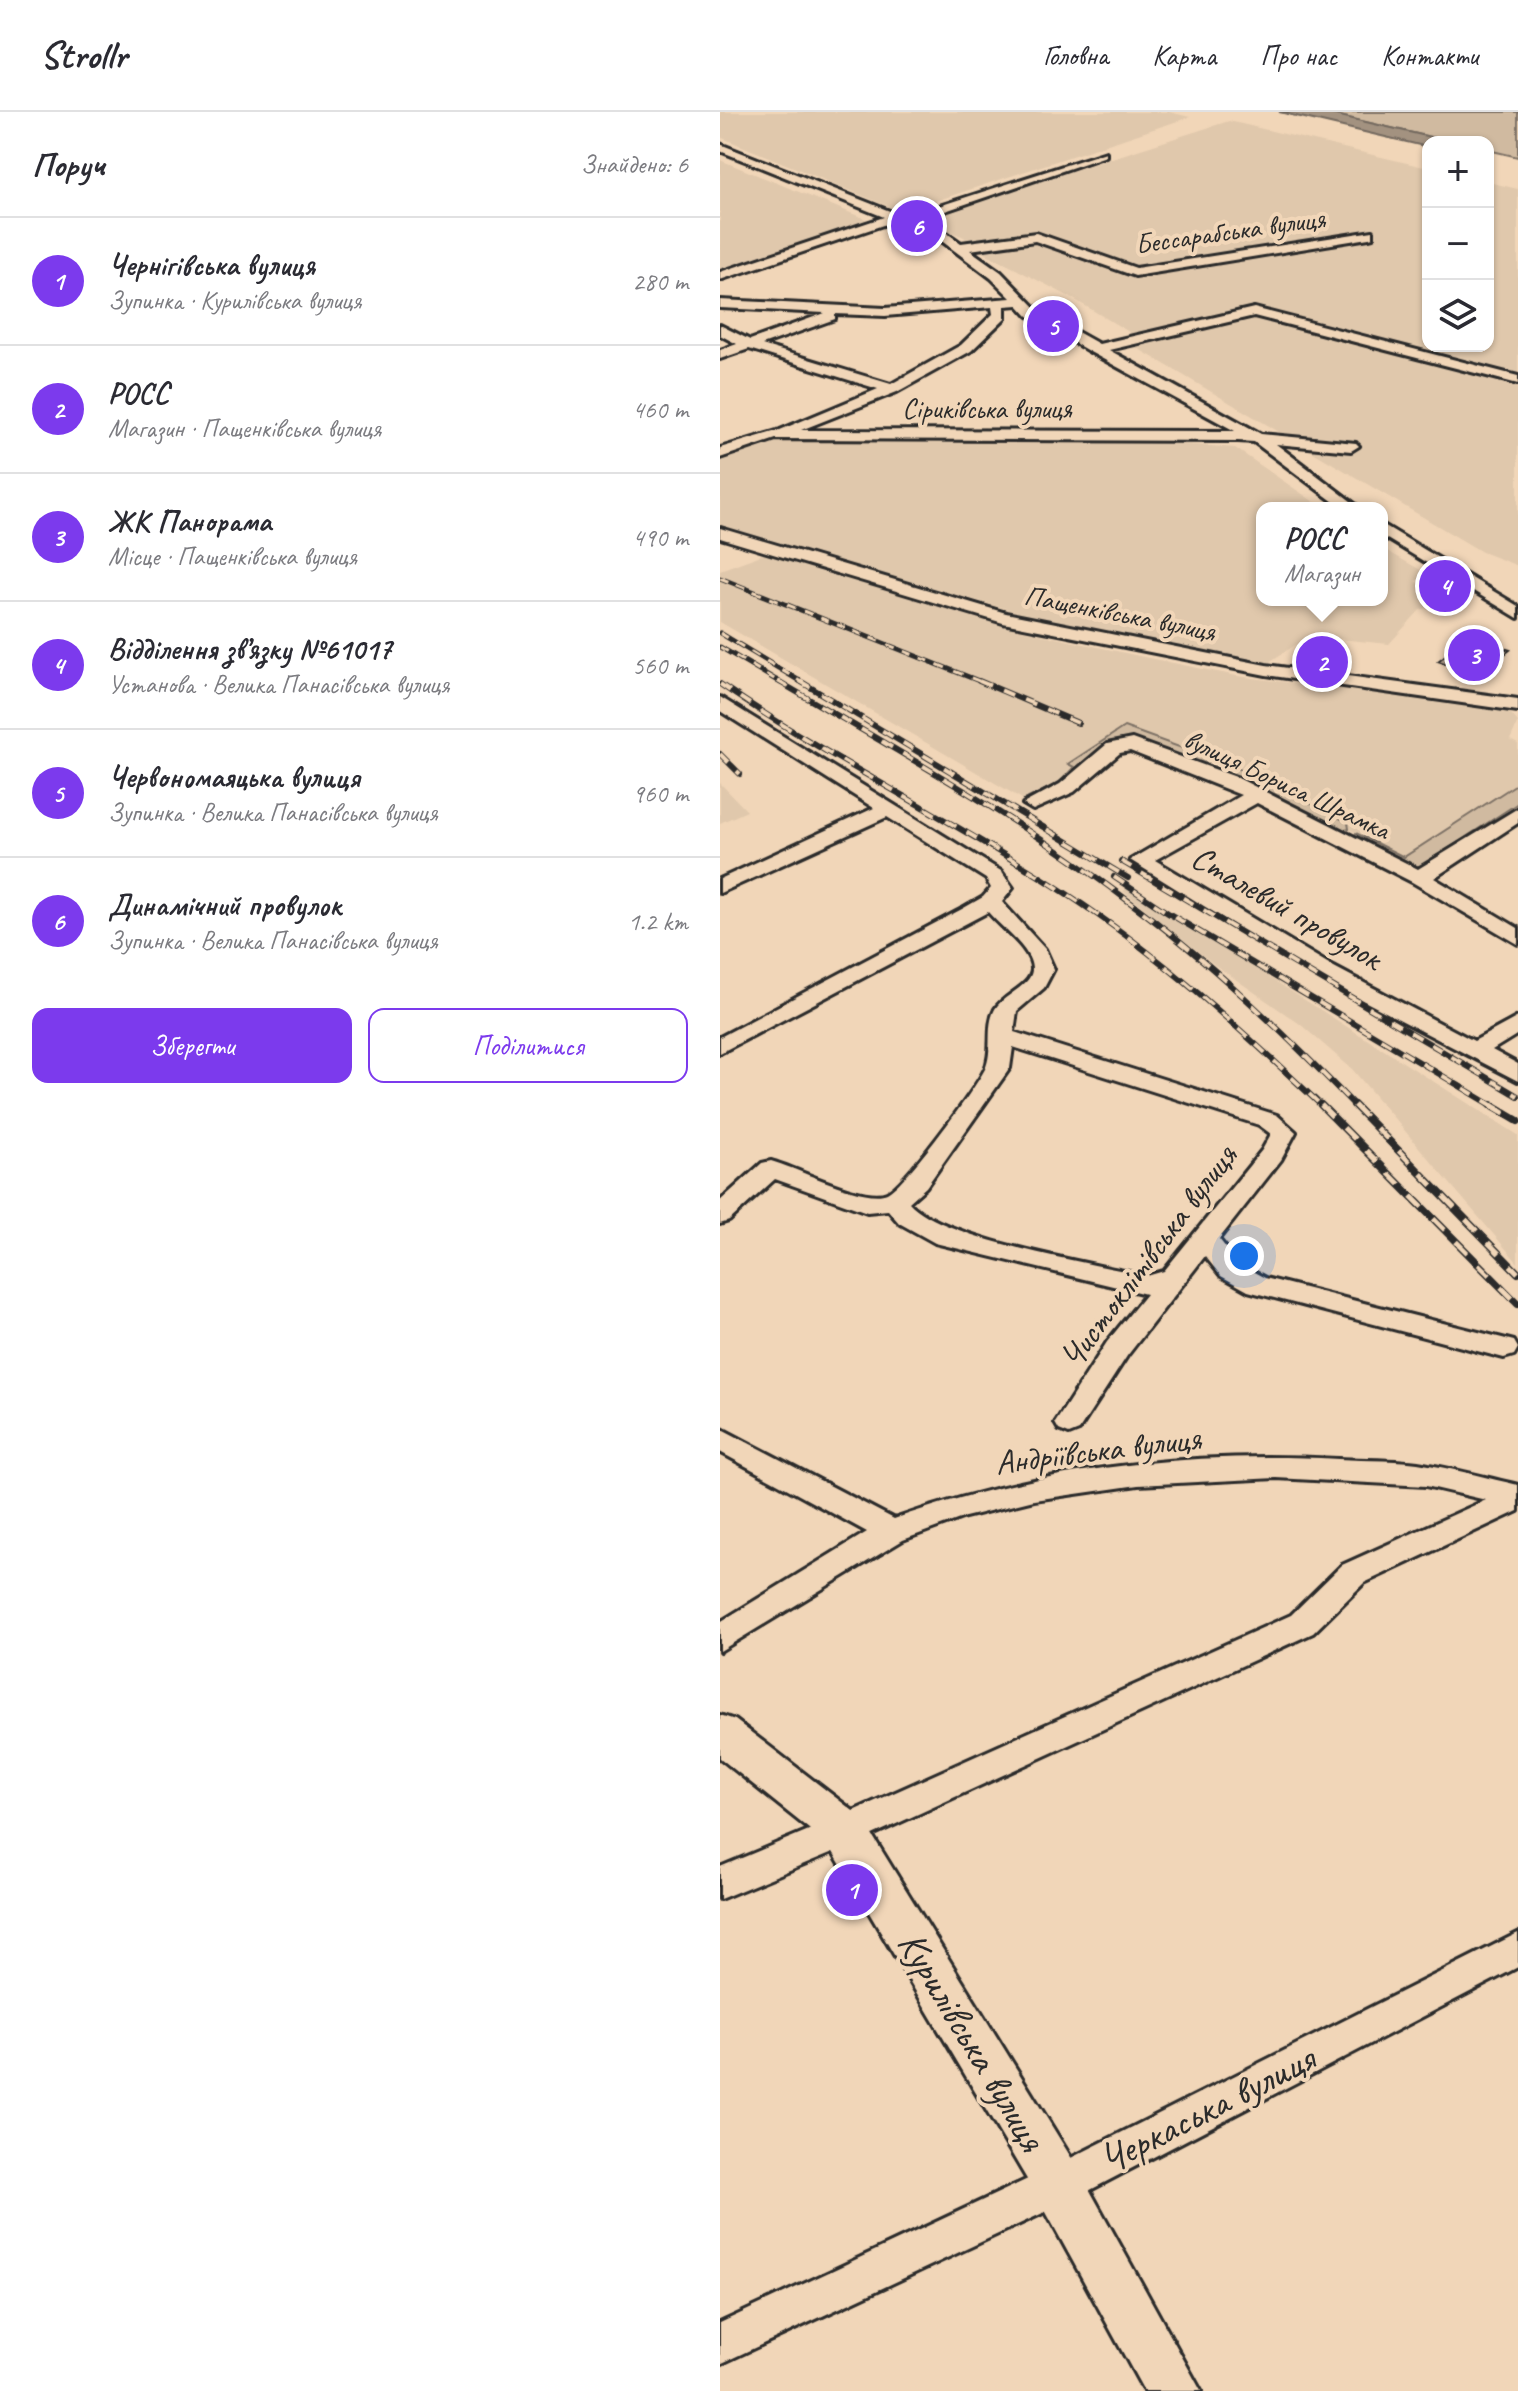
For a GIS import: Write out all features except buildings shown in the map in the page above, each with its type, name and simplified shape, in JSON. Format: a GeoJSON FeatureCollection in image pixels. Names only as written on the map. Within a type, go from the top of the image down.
{"type":"FeatureCollection","features":[{"type":"Feature","properties":{"kind":"main road","name":"Курилівська вулиця"},"geometry":{"type":"LineString","coordinates":[[720,1733],[845,1831],[1059,2185],[1174,2391]]}},
{"type":"Feature","properties":{"kind":"street"},"geometry":{"type":"LineString","coordinates":[[720,147],[900,219],[961,247],[996,275],[1019,301],[1095,349],[1258,438],[1344,502]]}},
{"type":"Feature","properties":{"kind":"street"},"geometry":{"type":"LineString","coordinates":[[720,276],[1102,154]]}},
{"type":"Feature","properties":{"kind":"street","name":"Бессарабська вулиця"},"geometry":{"type":"LineString","coordinates":[[961,247],[1036,237],[1135,272],[1369,234]]}},
{"type":"Feature","properties":{"kind":"street"},"geometry":{"type":"LineString","coordinates":[[720,304],[885,312],[1019,301]]}},
{"type":"Feature","properties":{"kind":"street"},"geometry":{"type":"LineString","coordinates":[[775,434],[892,389],[966,348],[1000,315],[998,304]]}},
{"type":"Feature","properties":{"kind":"street"},"geometry":{"type":"LineString","coordinates":[[720,355],[843,312]]}},
{"type":"Feature","properties":{"kind":"street"},"geometry":{"type":"LineString","coordinates":[[1095,349],[1254,312],[1518,380]]}},
{"type":"Feature","properties":{"kind":"street"},"geometry":{"type":"LineString","coordinates":[[720,329],[749,345],[892,389]]}},
{"type":"Feature","properties":{"kind":"street","name":"Сіриківська вулиця"},"geometry":{"type":"LineString","coordinates":[[720,453],[775,434],[999,433],[1258,438],[1351,446]]}},
{"type":"Feature","properties":{"kind":"street","name":"Пащенківська вулиця"},"geometry":{"type":"LineString","coordinates":[[720,533],[1003,618],[1266,670],[1518,705]]}},
{"type":"Feature","properties":{"kind":"street"},"geometry":{"type":"LineString","coordinates":[[1388,533],[1518,613]]}},
{"type":"Feature","properties":{"kind":"street"},"geometry":{"type":"LineString","coordinates":[[720,703],[994,875],[1002,888],[991,902],[720,1046]]}},
{"type":"Feature","properties":{"kind":"street","name":"вулиця Бориса Шрамка"},"geometry":{"type":"LineString","coordinates":[[1033,804],[1067,788],[1114,748],[1132,745],[1229,781],[1419,878],[1518,937]]}},
{"type":"Feature","properties":{"kind":"street","name":"Сталевий провулок"},"geometry":{"type":"LineString","coordinates":[[1256,795],[1140,860],[1326,972],[1518,1074]]}},
{"type":"Feature","properties":{"kind":"street"},"geometry":{"type":"LineString","coordinates":[[720,887],[888,809]]}},
{"type":"Feature","properties":{"kind":"street"},"geometry":{"type":"LineString","coordinates":[[1419,878],[1518,814]]}},
{"type":"Feature","properties":{"kind":"street"},"geometry":{"type":"LineString","coordinates":[[720,1215],[771,1169],[867,1204],[894,1201],[917,1181],[998,1068],[1003,1018],[1010,1002],[1040,981],[1044,969],[1040,956],[1008,925],[991,902]]}},
{"type":"Feature","properties":{"kind":"street"},"geometry":{"type":"LineString","coordinates":[[1476,1050],[1518,1024]]}},
{"type":"Feature","properties":{"kind":"street","name":"Чистоклітівська вулиця"},"geometry":{"type":"LineString","coordinates":[[1003,1036],[1268,1120],[1284,1132],[1272,1154],[1170,1279],[1157,1303],[1117,1349],[1069,1423]]}},
{"type":"Feature","properties":{"kind":"street"},"geometry":{"type":"LineString","coordinates":[[894,1201],[908,1217],[944,1237],[1147,1285],[1170,1279]]}},
{"type":"Feature","properties":{"kind":"street"},"geometry":{"type":"LineString","coordinates":[[1204,1238],[1230,1270],[1257,1285],[1504,1348]]}},
{"type":"Feature","properties":{"kind":"street"},"geometry":{"type":"LineString","coordinates":[[720,1439],[892,1532]]}},
{"type":"Feature","properties":{"kind":"street","name":"Андріївська вулиця"},"geometry":{"type":"LineString","coordinates":[[720,1638],[892,1532],[961,1507],[1034,1489],[1138,1474],[1276,1467],[1426,1475],[1518,1497]]}},
{"type":"Feature","properties":{"kind":"street"},"geometry":{"type":"LineString","coordinates":[[720,1883],[845,1831],[1302,1624],[1353,1574],[1518,1497]]}},
{"type":"Feature","properties":{"kind":"street","name":"Черкаська вулиця"},"geometry":{"type":"LineString","coordinates":[[720,2344],[1059,2185],[1518,1949]]}},
{"type":"Feature","properties":{"kind":"shaded area"},"geometry":{"type":"Polygon","coordinates":[[[720,112],[1169,112],[1190,117],[902,212],[720,137],[720,112]]]}},
{"type":"Feature","properties":{"kind":"shaded area"},"geometry":{"type":"Polygon","coordinates":[[[1279,112],[1323,112],[1426,136],[1422,136],[1422,146],[1279,112]]]}},
{"type":"Feature","properties":{"kind":"shaded area"},"geometry":{"type":"Polygon","coordinates":[[[1322,112],[1518,112],[1518,157],[1494,151],[1494,136],[1426,136],[1322,112]]]}},
{"type":"Feature","properties":{"kind":"shaded area"},"geometry":{"type":"Polygon","coordinates":[[[1229,121],[1422,167],[1422,351],[1255,306],[1134,335],[1072,298],[975,248],[964,237],[920,219],[1229,121]]]}},
{"type":"Feature","properties":{"kind":"shaded area"},"geometry":{"type":"Polygon","coordinates":[[[720,160],[873,222],[720,273],[720,160]]]}},
{"type":"Feature","properties":{"kind":"shaded area"},"geometry":{"type":"Polygon","coordinates":[[[1494,183],[1518,189],[1518,377],[1425,352],[1494,352],[1494,183]]]}},
{"type":"Feature","properties":{"kind":"shaded area"},"geometry":{"type":"Polygon","coordinates":[[[1256,316],[1518,384],[1518,566],[1482,552],[1132,345],[1256,316]]]}},
{"type":"Feature","properties":{"kind":"shaded area"},"geometry":{"type":"Polygon","coordinates":[[[951,436],[1099,437],[1235,448],[1314,502],[1256,502],[1256,606],[1388,606],[1388,551],[1431,576],[1415,581],[1443,603],[1420,610],[1389,644],[1309,636],[1266,664],[1076,629],[720,527],[720,461],[763,442],[951,436]]]}},
{"type":"Feature","properties":{"kind":"shaded area"},"geometry":{"type":"Polygon","coordinates":[[[764,554],[1020,630],[1139,656],[1237,676],[1507,709],[1518,722],[1510,740],[1518,744],[1518,783],[1404,857],[1349,829],[1348,821],[1206,754],[1201,755],[1124,727],[1069,764],[1075,767],[1059,783],[1024,800],[720,622],[720,570],[764,554]]]}},
{"type":"Feature","properties":{"kind":"shaded area"},"geometry":{"type":"Polygon","coordinates":[[[1124,727],[1201,755],[1206,753],[1348,822],[1349,829],[1338,832],[1131,743],[1064,787],[1029,803],[1024,800],[1059,783],[1074,767],[1068,764],[1124,727]]]}},
{"type":"Feature","properties":{"kind":"shaded area"},"geometry":{"type":"Polygon","coordinates":[[[720,783],[747,811],[720,823],[720,783]]]}},
{"type":"Feature","properties":{"kind":"shaded area"},"geometry":{"type":"Polygon","coordinates":[[[1518,783],[1518,803],[1420,867],[1406,867],[1352,840],[1356,833],[1404,857],[1518,783]]]}},
{"type":"Feature","properties":{"kind":"shaded area"},"geometry":{"type":"Polygon","coordinates":[[[1128,888],[1518,1135],[1518,1263],[1352,1069],[1300,1024],[1215,965],[1123,891],[1128,888]]]}},
{"type":"Feature","properties":{"kind":"railway"},"geometry":{"type":"LineString","coordinates":[[720,578],[979,681]]}},
{"type":"Feature","properties":{"kind":"railway"},"geometry":{"type":"LineString","coordinates":[[720,633],[803,683]]}},
{"type":"Feature","properties":{"kind":"railway"},"geometry":{"type":"LineString","coordinates":[[720,647],[781,683]]}},
{"type":"Feature","properties":{"kind":"railway"},"geometry":{"type":"LineString","coordinates":[[778,681],[999,812],[1127,900],[1246,999],[1356,1107]]}},
{"type":"Feature","properties":{"kind":"railway"},"geometry":{"type":"LineString","coordinates":[[800,681],[1128,878]]}},
{"type":"Feature","properties":{"kind":"railway"},"geometry":{"type":"LineString","coordinates":[[979,681],[984,683]]}},
{"type":"Feature","properties":{"kind":"railway"},"geometry":{"type":"LineString","coordinates":[[979,681],[1078,723]]}},
{"type":"Feature","properties":{"kind":"railway"},"geometry":{"type":"LineString","coordinates":[[720,684],[806,739],[1067,894],[1135,942],[1200,995],[1323,1107]]}},
{"type":"Feature","properties":{"kind":"railway"},"geometry":{"type":"LineString","coordinates":[[720,754],[740,774]]}},
{"type":"Feature","properties":{"kind":"railway"},"geometry":{"type":"LineString","coordinates":[[1121,861],[1518,1096]]}},
{"type":"Feature","properties":{"kind":"railway"},"geometry":{"type":"LineString","coordinates":[[1114,877],[1168,913],[1495,1107]]}},
{"type":"Feature","properties":{"kind":"railway"},"geometry":{"type":"LineString","coordinates":[[1354,1105],[1518,1273]]}},
{"type":"Feature","properties":{"kind":"railway"},"geometry":{"type":"LineString","coordinates":[[1491,1105],[1518,1121]]}},
{"type":"Feature","properties":{"kind":"railway"},"geometry":{"type":"LineString","coordinates":[[1323,1107],[1518,1304]]}},
{"type":"Feature","properties":{"kind":"place","name":"Динамічний провулок"},"geometry":{"type":"Point","coordinates":[917,226]}},
{"type":"Feature","properties":{"kind":"place","name":"Червономаяцька вулиця"},"geometry":{"type":"Point","coordinates":[1053,326]}},
{"type":"Feature","properties":{"kind":"place","name":"Відділення зв’язку №61017"},"geometry":{"type":"Point","coordinates":[1445,586]}},
{"type":"Feature","properties":{"kind":"place","name":"ЖК Панорама"},"geometry":{"type":"Point","coordinates":[1474,655]}},
{"type":"Feature","properties":{"kind":"place","name":"РОСС"},"geometry":{"type":"Point","coordinates":[1322,662]}},
{"type":"Feature","properties":{"kind":"place","name":"Чернігівська вулиця"},"geometry":{"type":"Point","coordinates":[852,1890]}}]}
